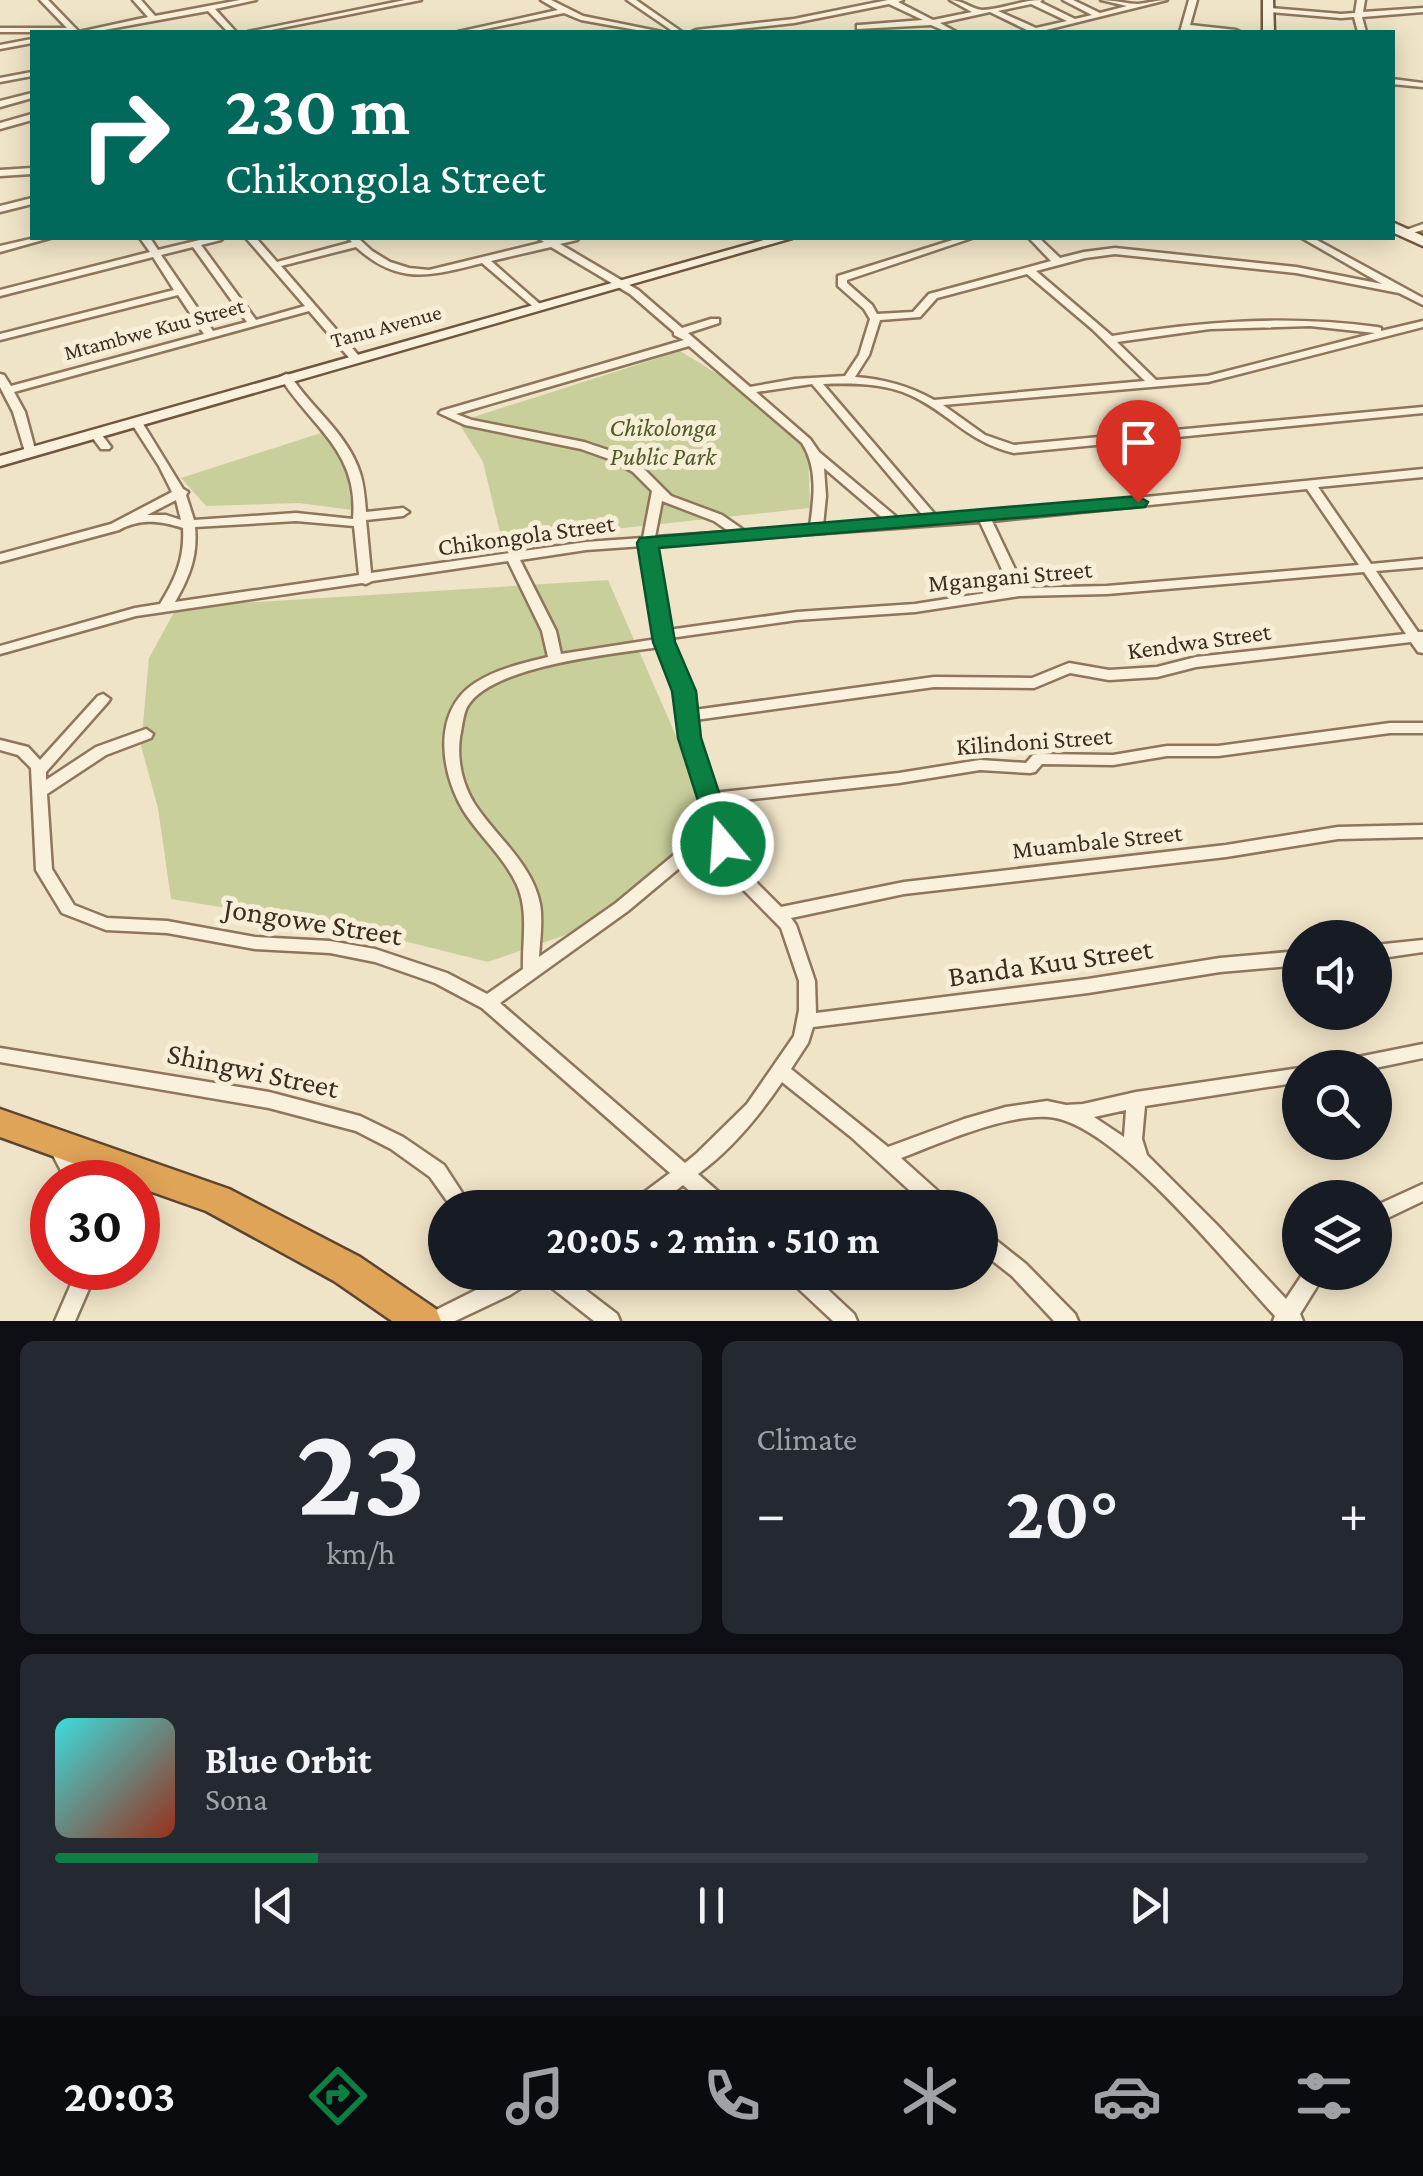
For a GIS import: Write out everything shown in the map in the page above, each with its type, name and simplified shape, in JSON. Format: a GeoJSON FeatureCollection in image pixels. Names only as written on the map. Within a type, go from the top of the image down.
{"type":"FeatureCollection","features":[{"type":"Feature","properties":{"kind":"highway"},"geometry":{"type":"LineString","coordinates":[[0,1124],[217,1200],[347,1268],[423,1321]]}},
{"type":"Feature","properties":{"kind":"street"},"geometry":{"type":"LineString","coordinates":[[44,0],[73,30]]}},
{"type":"Feature","properties":{"kind":"street"},"geometry":{"type":"LineString","coordinates":[[137,0],[153,18]]}},
{"type":"Feature","properties":{"kind":"street"},"geometry":{"type":"LineString","coordinates":[[94,30],[252,0]]}},
{"type":"Feature","properties":{"kind":"street"},"geometry":{"type":"LineString","coordinates":[[293,29],[390,2],[418,0]]}},
{"type":"Feature","properties":{"kind":"street"},"geometry":{"type":"LineString","coordinates":[[545,0],[562,10],[611,25],[645,30]]}},
{"type":"Feature","properties":{"kind":"street"},"geometry":{"type":"LineString","coordinates":[[631,0],[675,30]]}},
{"type":"Feature","properties":{"kind":"street"},"geometry":{"type":"LineString","coordinates":[[954,0],[979,12]]}},
{"type":"Feature","properties":{"kind":"street"},"geometry":{"type":"LineString","coordinates":[[1067,0],[1102,16]]}},
{"type":"Feature","properties":{"kind":"street"},"geometry":{"type":"LineString","coordinates":[[1105,0],[1142,6]]}},
{"type":"Feature","properties":{"kind":"street"},"geometry":{"type":"LineString","coordinates":[[1041,30],[1163,0]]}},
{"type":"Feature","properties":{"kind":"street"},"geometry":{"type":"LineString","coordinates":[[1182,30],[1193,0]]}},
{"type":"Feature","properties":{"kind":"street"},"geometry":{"type":"LineString","coordinates":[[1361,0],[1362,14],[1358,20],[1361,30]]}},
{"type":"Feature","properties":{"kind":"street"},"geometry":{"type":"LineString","coordinates":[[711,30],[835,14],[894,1],[948,30]]}},
{"type":"Feature","properties":{"kind":"street"},"geometry":{"type":"LineString","coordinates":[[860,27],[934,22],[979,12],[992,5],[1006,7],[1035,1],[1076,22]]}},
{"type":"Feature","properties":{"kind":"street"},"geometry":{"type":"LineString","coordinates":[[992,5],[1029,30]]}},
{"type":"Feature","properties":{"kind":"street"},"geometry":{"type":"LineString","coordinates":[[1269,5],[1341,16],[1423,10]]}},
{"type":"Feature","properties":{"kind":"street"},"geometry":{"type":"LineString","coordinates":[[210,8],[230,30]]}},
{"type":"Feature","properties":{"kind":"street"},"geometry":{"type":"LineString","coordinates":[[471,30],[562,10]]}},
{"type":"Feature","properties":{"kind":"street"},"geometry":{"type":"LineString","coordinates":[[904,24],[904,16],[913,12]]}},
{"type":"Feature","properties":{"kind":"street"},"geometry":{"type":"LineString","coordinates":[[904,24],[877,14],[913,12]]}},
{"type":"Feature","properties":{"kind":"street"},"geometry":{"type":"LineString","coordinates":[[835,14],[866,30]]}},
{"type":"Feature","properties":{"kind":"street"},"geometry":{"type":"LineString","coordinates":[[42,30],[64,21]]}},
{"type":"Feature","properties":{"kind":"street"},"geometry":{"type":"LineString","coordinates":[[498,24],[511,30]]}},
{"type":"Feature","properties":{"kind":"street"},"geometry":{"type":"LineString","coordinates":[[0,34],[30,31]]}},
{"type":"Feature","properties":{"kind":"street"},"geometry":{"type":"LineString","coordinates":[[0,48],[30,41]]}},
{"type":"Feature","properties":{"kind":"street"},"geometry":{"type":"LineString","coordinates":[[0,80],[30,74]]}},
{"type":"Feature","properties":{"kind":"street"},"geometry":{"type":"LineString","coordinates":[[1395,82],[1423,85]]}},
{"type":"Feature","properties":{"kind":"street"},"geometry":{"type":"LineString","coordinates":[[0,104],[30,96]]}},
{"type":"Feature","properties":{"kind":"street"},"geometry":{"type":"LineString","coordinates":[[0,126],[30,118]]}},
{"type":"Feature","properties":{"kind":"street"},"geometry":{"type":"LineString","coordinates":[[0,173],[30,171]]}},
{"type":"Feature","properties":{"kind":"street"},"geometry":{"type":"LineString","coordinates":[[0,209],[30,202]]}},
{"type":"Feature","properties":{"kind":"street"},"geometry":{"type":"LineString","coordinates":[[1399,229],[1423,228]]}},
{"type":"Feature","properties":{"kind":"street"},"geometry":{"type":"LineString","coordinates":[[1399,229],[1423,242]]}},
{"type":"Feature","properties":{"kind":"street"},"geometry":{"type":"LineString","coordinates":[[0,249],[37,240]]}},
{"type":"Feature","properties":{"kind":"street"},"geometry":{"type":"LineString","coordinates":[[146,240],[209,334]]}},
{"type":"Feature","properties":{"kind":"street"},"geometry":{"type":"LineString","coordinates":[[0,293],[210,240]]}},
{"type":"Feature","properties":{"kind":"street"},"geometry":{"type":"LineString","coordinates":[[253,240],[355,358]]}},
{"type":"Feature","properties":{"kind":"street"},"geometry":{"type":"LineString","coordinates":[[275,265],[355,240],[388,264],[416,273],[441,272],[548,240],[622,284],[749,390],[806,440],[816,455],[897,524]]}},
{"type":"Feature","properties":{"kind":"street","name":"Tanu Avenue"},"geometry":{"type":"LineString","coordinates":[[0,461],[100,440],[136,421],[772,240]]}},
{"type":"Feature","properties":{"kind":"street"},"geometry":{"type":"LineString","coordinates":[[848,380],[875,326],[874,317],[841,282],[842,278],[960,240]]}},
{"type":"Feature","properties":{"kind":"street"},"geometry":{"type":"LineString","coordinates":[[1036,240],[1058,262]]}},
{"type":"Feature","properties":{"kind":"street"},"geometry":{"type":"LineString","coordinates":[[1311,240],[1423,302]]}},
{"type":"Feature","properties":{"kind":"street"},"geometry":{"type":"LineString","coordinates":[[194,244],[252,322]]}},
{"type":"Feature","properties":{"kind":"street"},"geometry":{"type":"LineString","coordinates":[[874,317],[916,314],[933,296],[1100,251],[1296,270],[1405,291]]}},
{"type":"Feature","properties":{"kind":"street"},"geometry":{"type":"LineString","coordinates":[[485,261],[537,307]]}},
{"type":"Feature","properties":{"kind":"street"},"geometry":{"type":"LineString","coordinates":[[1029,270],[1152,382]]}},
{"type":"Feature","properties":{"kind":"street"},"geometry":{"type":"LineString","coordinates":[[0,337],[182,292]]}},
{"type":"Feature","properties":{"kind":"street","name":"Mtambwe Kuu Street"},"geometry":{"type":"LineString","coordinates":[[10,390],[310,308]]}},
{"type":"Feature","properties":{"kind":"street"},"geometry":{"type":"LineString","coordinates":[[678,333],[716,321]]}},
{"type":"Feature","properties":{"kind":"street"},"geometry":{"type":"LineString","coordinates":[[1110,340],[1264,321],[1388,332]]}},
{"type":"Feature","properties":{"kind":"street"},"geometry":{"type":"LineString","coordinates":[[933,403],[1228,375],[1423,324]]}},
{"type":"Feature","properties":{"kind":"street"},"geometry":{"type":"LineString","coordinates":[[690,342],[441,414],[470,424],[606,453],[637,470],[657,492],[718,518],[743,535]]}},
{"type":"Feature","properties":{"kind":"street"},"geometry":{"type":"LineString","coordinates":[[0,377],[10,390],[30,453]]}},
{"type":"Feature","properties":{"kind":"street"},"geometry":{"type":"LineString","coordinates":[[286,377],[345,451],[354,472],[366,580]]}},
{"type":"Feature","properties":{"kind":"street"},"geometry":{"type":"LineString","coordinates":[[815,380],[934,521]]}},
{"type":"Feature","properties":{"kind":"street"},"geometry":{"type":"LineString","coordinates":[[749,390],[815,380],[848,380],[890,388],[933,403],[980,438],[1014,449],[1423,410]]}},
{"type":"Feature","properties":{"kind":"street"},"geometry":{"type":"LineString","coordinates":[[136,421],[182,492],[189,525],[189,561],[180,586],[165,607]]}},
{"type":"Feature","properties":{"kind":"street"},"geometry":{"type":"LineString","coordinates":[[816,455],[816,530]]}},
{"type":"Feature","properties":{"kind":"street","name":"Chikongola Street"},"geometry":{"type":"LineString","coordinates":[[0,650],[98,620],[165,607],[514,560],[586,546],[984,518],[1423,473]]}},
{"type":"Feature","properties":{"kind":"street"},"geometry":{"type":"LineString","coordinates":[[1309,483],[1420,641]]}},
{"type":"Feature","properties":{"kind":"street"},"geometry":{"type":"LineString","coordinates":[[125,522],[182,492]]}},
{"type":"Feature","properties":{"kind":"street"},"geometry":{"type":"LineString","coordinates":[[657,492],[648,543],[663,639],[684,691],[690,738],[733,870],[778,914],[793,936],[807,980],[808,1020],[802,1038],[752,1110],[662,1190]]}},
{"type":"Feature","properties":{"kind":"street"},"geometry":{"type":"LineString","coordinates":[[0,558],[125,522],[154,518],[189,525],[296,516],[358,520],[403,512]]}},
{"type":"Feature","properties":{"kind":"street"},"geometry":{"type":"LineString","coordinates":[[984,518],[1020,592]]}},
{"type":"Feature","properties":{"kind":"street"},"geometry":{"type":"LineString","coordinates":[[514,560],[549,631],[556,659]]}},
{"type":"Feature","properties":{"kind":"street","name":"Mgangani Street"},"geometry":{"type":"LineString","coordinates":[[531,969],[534,910],[530,895],[502,848],[464,800],[454,775],[452,744],[460,708],[471,694],[495,679],[556,659],[822,613],[915,608],[1020,592],[1107,590],[1423,563]]}},
{"type":"Feature","properties":{"kind":"street","name":"Kendwa Street"},"geometry":{"type":"LineString","coordinates":[[687,716],[934,682],[1034,683],[1069,668],[1108,675],[1156,672],[1196,662],[1420,641]]}},
{"type":"Feature","properties":{"kind":"street"},"geometry":{"type":"LineString","coordinates":[[0,746],[23,752],[34,759],[39,770],[103,699]]}},
{"type":"Feature","properties":{"kind":"street","name":"Kilindoni Street"},"geometry":{"type":"LineString","coordinates":[[708,798],[899,778],[980,764],[1014,770],[1030,768],[1038,759],[1098,761],[1167,750],[1218,751],[1390,728],[1423,728]]}},
{"type":"Feature","properties":{"kind":"street"},"geometry":{"type":"LineString","coordinates":[[40,792],[101,752],[146,734]]}},
{"type":"Feature","properties":{"kind":"street","name":"Jongowe Street"},"geometry":{"type":"LineString","coordinates":[[39,770],[38,817],[44,870],[68,909],[106,924],[167,927],[255,943],[330,948],[375,956],[441,978],[488,1002],[703,1190]]}},
{"type":"Feature","properties":{"kind":"street"},"geometry":{"type":"LineString","coordinates":[[488,1002],[622,907],[718,828]]}},
{"type":"Feature","properties":{"kind":"street","name":"Muambale Street"},"geometry":{"type":"LineString","coordinates":[[778,914],[904,888],[1226,851],[1338,833],[1420,834]]}},
{"type":"Feature","properties":{"kind":"street"},"geometry":{"type":"LineString","coordinates":[[1392,950],[1423,946]]}},
{"type":"Feature","properties":{"kind":"street","name":"Banda Kuu Street"},"geometry":{"type":"LineString","coordinates":[[808,1020],[1282,960]]}},
{"type":"Feature","properties":{"kind":"street"},"geometry":{"type":"LineString","coordinates":[[1392,1057],[1423,1051]]}},
{"type":"Feature","properties":{"kind":"street","name":"Shingwi Street"},"geometry":{"type":"LineString","coordinates":[[0,1055],[268,1100],[360,1124],[397,1143],[437,1172],[450,1190]]}},
{"type":"Feature","properties":{"kind":"street"},"geometry":{"type":"LineString","coordinates":[[780,1071],[922,1190]]}},
{"type":"Feature","properties":{"kind":"street"},"geometry":{"type":"LineString","coordinates":[[885,1156],[989,1121],[1051,1108],[1083,1112],[1136,1100],[1282,1079]]}},
{"type":"Feature","properties":{"kind":"street"},"geometry":{"type":"LineString","coordinates":[[1136,1100],[1133,1139],[1138,1157]]}},
{"type":"Feature","properties":{"kind":"street"},"geometry":{"type":"LineString","coordinates":[[1051,1108],[1106,1132],[1138,1157],[1288,1320],[1306,1290]]}},
{"type":"Feature","properties":{"kind":"street"},"geometry":{"type":"LineString","coordinates":[[55,1142],[65,1160]]}},
{"type":"Feature","properties":{"kind":"street"},"geometry":{"type":"LineString","coordinates":[[1392,1207],[1423,1192]]}},
{"type":"Feature","properties":{"kind":"street"},"geometry":{"type":"LineString","coordinates":[[998,1254],[1068,1321]]}},
{"type":"Feature","properties":{"kind":"street"},"geometry":{"type":"LineString","coordinates":[[65,1321],[78,1290]]}},
{"type":"Feature","properties":{"kind":"street"},"geometry":{"type":"LineString","coordinates":[[435,1321],[482,1290]]}},
{"type":"Feature","properties":{"kind":"street"},"geometry":{"type":"LineString","coordinates":[[570,1290],[610,1321]]}},
{"type":"Feature","properties":{"kind":"street"},"geometry":{"type":"LineString","coordinates":[[813,1290],[846,1321]]}},
{"type":"Feature","properties":{"kind":"green space","name":"Chikolonga Public Park"},"geometry":{"type":"Polygon","coordinates":[[[680,351],[721,376],[808,447],[810,508],[502,541],[483,462],[458,422],[680,351]]]}},
{"type":"Feature","properties":{"kind":"green space"},"geometry":{"type":"Polygon","coordinates":[[[324,432],[344,457],[352,510],[299,503],[206,506],[181,478],[324,432]]]}},
{"type":"Feature","properties":{"kind":"green space"},"geometry":{"type":"Polygon","coordinates":[[[608,580],[714,823],[580,930],[488,962],[356,929],[171,899],[158,808],[141,746],[149,658],[177,607],[608,580]]]}},
{"type":"Feature","properties":{"kind":"route"},"geometry":{"type":"LineString","coordinates":[[723,844],[690,738],[684,691],[664,642],[648,543],[984,518],[1138,502]]}}]}
